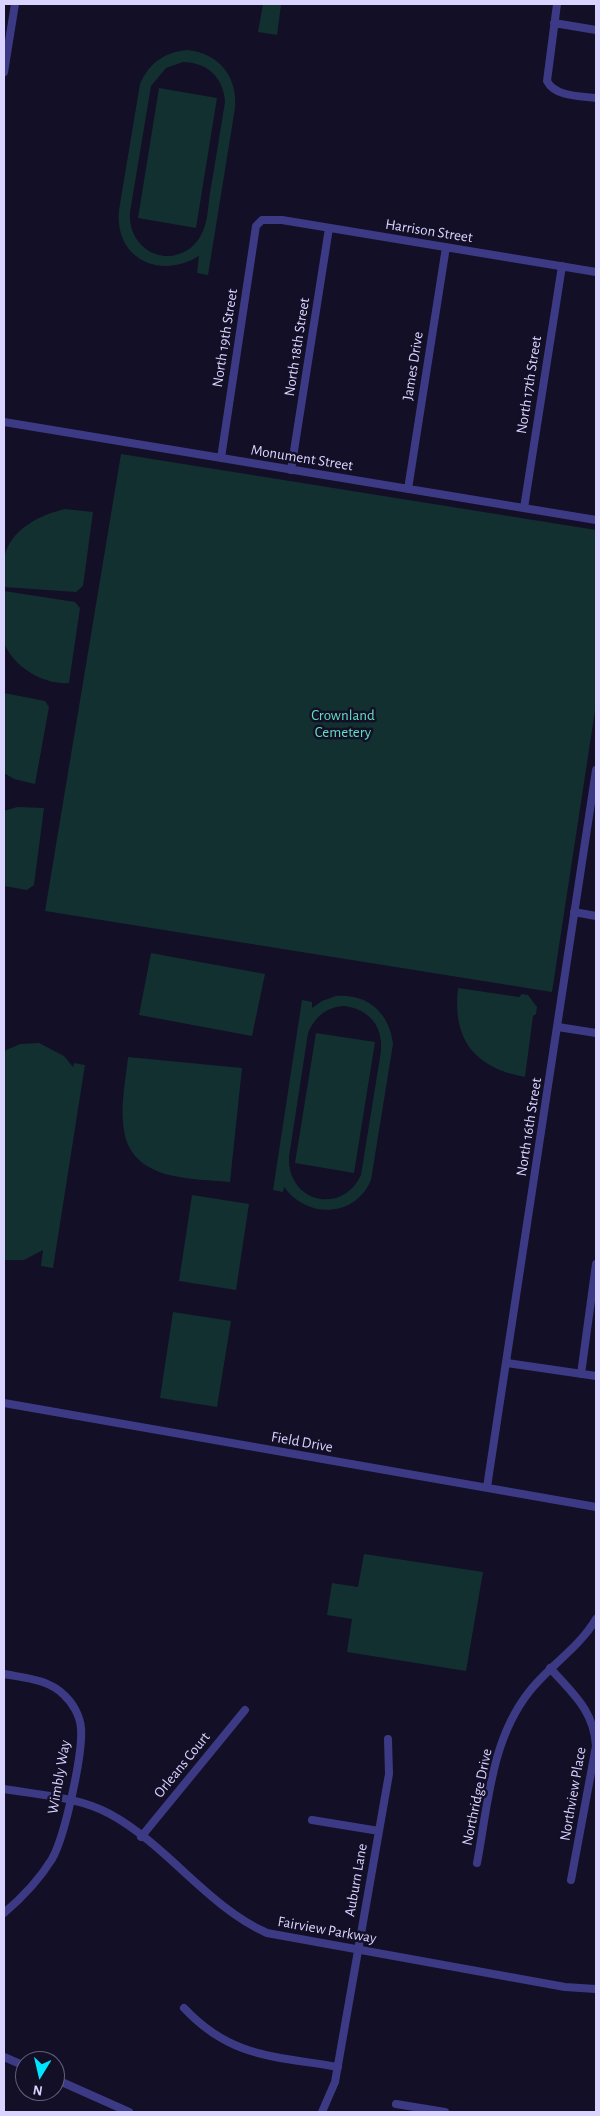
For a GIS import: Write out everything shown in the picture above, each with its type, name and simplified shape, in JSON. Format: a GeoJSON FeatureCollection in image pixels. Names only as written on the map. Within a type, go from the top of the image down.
{"type":"FeatureCollection","features":[{"type":"Feature","properties":{"kind":"street"},"geometry":{"type":"LineString","coordinates":[[4,72],[15,4]]}},
{"type":"Feature","properties":{"kind":"street"},"geometry":{"type":"LineString","coordinates":[[557,4],[546,76],[552,88],[567,94],[596,98]]}},
{"type":"Feature","properties":{"kind":"street"},"geometry":{"type":"LineString","coordinates":[[554,23],[596,30]]}},
{"type":"Feature","properties":{"kind":"street","name":"Harrison Street"},"geometry":{"type":"LineString","coordinates":[[258,223],[270,219],[596,272]]}},
{"type":"Feature","properties":{"kind":"street","name":"North 19th Street"},"geometry":{"type":"LineString","coordinates":[[221,458],[258,223]]}},
{"type":"Feature","properties":{"kind":"street","name":"North 18th Street"},"geometry":{"type":"LineString","coordinates":[[291,470],[330,228]]}},
{"type":"Feature","properties":{"kind":"street","name":"James Drive"},"geometry":{"type":"LineString","coordinates":[[408,489],[446,247]]}},
{"type":"Feature","properties":{"kind":"street","name":"North 17th Street"},"geometry":{"type":"LineString","coordinates":[[524,508],[562,266]]}},
{"type":"Feature","properties":{"kind":"street","name":"Monument Street"},"geometry":{"type":"LineString","coordinates":[[4,422],[596,520]]}},
{"type":"Feature","properties":{"kind":"street","name":"North 16th Street"},"geometry":{"type":"LineString","coordinates":[[487,1488],[574,912],[596,780],[596,770]]}},
{"type":"Feature","properties":{"kind":"street"},"geometry":{"type":"LineString","coordinates":[[574,912],[596,916]]}},
{"type":"Feature","properties":{"kind":"street"},"geometry":{"type":"LineString","coordinates":[[558,1026],[596,1033]]}},
{"type":"Feature","properties":{"kind":"street"},"geometry":{"type":"LineString","coordinates":[[581,1374],[596,1264]]}},
{"type":"Feature","properties":{"kind":"street"},"geometry":{"type":"LineString","coordinates":[[506,1363],[596,1376]]}},
{"type":"Feature","properties":{"kind":"street","name":"Field Drive"},"geometry":{"type":"LineString","coordinates":[[4,1403],[596,1507]]}},
{"type":"Feature","properties":{"kind":"street","name":"Northridge Drive"},"geometry":{"type":"LineString","coordinates":[[477,1863],[500,1747],[517,1710],[527,1694],[550,1668],[581,1639],[596,1620]]}},
{"type":"Feature","properties":{"kind":"street","name":"Northview Place"},"geometry":{"type":"LineString","coordinates":[[550,1668],[584,1706],[595,1731],[596,1746],[571,1880]]}},
{"type":"Feature","properties":{"kind":"street","name":"Wimbly Way"},"geometry":{"type":"LineString","coordinates":[[4,1674],[49,1684],[66,1696],[76,1713],[80,1736],[70,1801],[63,1831],[53,1857],[30,1888],[4,1912]]}},
{"type":"Feature","properties":{"kind":"street","name":"Orleans Court"},"geometry":{"type":"LineString","coordinates":[[141,1837],[245,1710]]}},
{"type":"Feature","properties":{"kind":"street","name":"Auburn Lane"},"geometry":{"type":"LineString","coordinates":[[322,2112],[332,2093],[338,2067],[389,1774],[388,1739]]}},
{"type":"Feature","properties":{"kind":"street","name":"Fairview Parkway"},"geometry":{"type":"LineString","coordinates":[[4,1789],[90,1805],[111,1815],[141,1837],[238,1918],[254,1927],[278,1936],[565,1987],[596,1989]]}},
{"type":"Feature","properties":{"kind":"street"},"geometry":{"type":"LineString","coordinates":[[312,1820],[379,1831]]}},
{"type":"Feature","properties":{"kind":"street"},"geometry":{"type":"LineString","coordinates":[[184,2008],[211,2034],[236,2046],[338,2067]]}},
{"type":"Feature","properties":{"kind":"street"},"geometry":{"type":"LineString","coordinates":[[65,2083],[129,2112]]}},
{"type":"Feature","properties":{"kind":"street"},"geometry":{"type":"LineString","coordinates":[[396,2104],[445,2112]]}},
{"type":"Feature","properties":{"kind":"green space"},"geometry":{"type":"Polygon","coordinates":[[[263,4],[281,5],[277,35],[258,32],[263,4]]]}},
{"type":"Feature","properties":{"kind":"green space"},"geometry":{"type":"Polygon","coordinates":[[[179,51],[198,52],[217,61],[230,77],[235,97],[235,108],[208,275],[197,273],[199,256],[184,263],[169,266],[155,265],[143,260],[132,252],[124,241],[119,227],[119,210],[140,84],[153,65],[165,56],[179,51]],[[183,62],[166,68],[151,86],[130,212],[131,228],[138,242],[146,249],[161,256],[177,255],[184,252],[197,242],[201,235],[207,214],[225,102],[224,93],[213,73],[207,68],[183,62]]]}},
{"type":"Feature","properties":{"kind":"green space"},"geometry":{"type":"Polygon","coordinates":[[[159,88],[217,98],[196,228],[138,218],[159,88]]]}},
{"type":"Feature","properties":{"kind":"green space","name":"Crownland Cemetery"},"geometry":{"type":"Polygon","coordinates":[[[121,454],[596,530],[596,704],[552,992],[45,911],[121,454]]]}},
{"type":"Feature","properties":{"kind":"green space"},"geometry":{"type":"Polygon","coordinates":[[[65,509],[93,512],[83,586],[76,592],[4,587],[4,559],[12,540],[27,525],[45,515],[65,509]]]}},
{"type":"Feature","properties":{"kind":"green space"},"geometry":{"type":"Polygon","coordinates":[[[4,591],[75,602],[80,608],[69,683],[49,681],[30,673],[9,652],[4,643],[4,591]]]}},
{"type":"Feature","properties":{"kind":"green space"},"geometry":{"type":"Polygon","coordinates":[[[4,693],[45,701],[49,707],[35,784],[14,779],[4,773],[4,693]]]}},
{"type":"Feature","properties":{"kind":"green space"},"geometry":{"type":"Polygon","coordinates":[[[17,807],[44,808],[34,885],[27,890],[4,886],[4,811],[17,807]]]}},
{"type":"Feature","properties":{"kind":"green space"},"geometry":{"type":"Polygon","coordinates":[[[151,953],[265,974],[252,1036],[139,1015],[151,953]]]}},
{"type":"Feature","properties":{"kind":"green space"},"geometry":{"type":"Polygon","coordinates":[[[458,988],[519,997],[522,994],[528,995],[537,1007],[536,1014],[533,1016],[525,1077],[493,1067],[480,1059],[471,1049],[463,1037],[459,1023],[457,1006],[458,988]]]}},
{"type":"Feature","properties":{"kind":"green space"},"geometry":{"type":"Polygon","coordinates":[[[336,996],[347,996],[367,1002],[382,1014],[391,1033],[393,1044],[371,1180],[364,1193],[354,1202],[330,1210],[317,1209],[305,1205],[284,1187],[283,1192],[273,1190],[302,1000],[312,1002],[312,1008],[322,1001],[336,996]],[[344,1006],[332,1008],[314,1022],[308,1033],[289,1157],[291,1172],[297,1185],[306,1193],[317,1198],[329,1199],[341,1196],[352,1188],[361,1175],[381,1042],[380,1034],[373,1020],[361,1011],[344,1006]]]}},
{"type":"Feature","properties":{"kind":"green space"},"geometry":{"type":"Polygon","coordinates":[[[316,1033],[375,1042],[354,1173],[295,1163],[316,1033]]]}},
{"type":"Feature","properties":{"kind":"green space"},"geometry":{"type":"Polygon","coordinates":[[[39,1043],[64,1056],[73,1067],[74,1063],[85,1065],[53,1268],[41,1266],[43,1250],[24,1260],[4,1260],[4,1051],[20,1044],[39,1043]]]}},
{"type":"Feature","properties":{"kind":"green space"},"geometry":{"type":"Polygon","coordinates":[[[128,1057],[242,1068],[230,1182],[178,1177],[162,1173],[147,1166],[135,1156],[127,1141],[123,1122],[123,1098],[128,1057]]]}},
{"type":"Feature","properties":{"kind":"green space"},"geometry":{"type":"Polygon","coordinates":[[[192,1195],[249,1204],[236,1290],[179,1281],[192,1195]]]}},
{"type":"Feature","properties":{"kind":"green space"},"geometry":{"type":"Polygon","coordinates":[[[173,1312],[231,1321],[217,1407],[160,1398],[173,1312]]]}},
{"type":"Feature","properties":{"kind":"green space"},"geometry":{"type":"Polygon","coordinates":[[[364,1554],[483,1572],[466,1671],[347,1652],[352,1619],[327,1615],[332,1583],[358,1587],[364,1554]]]}}]}
